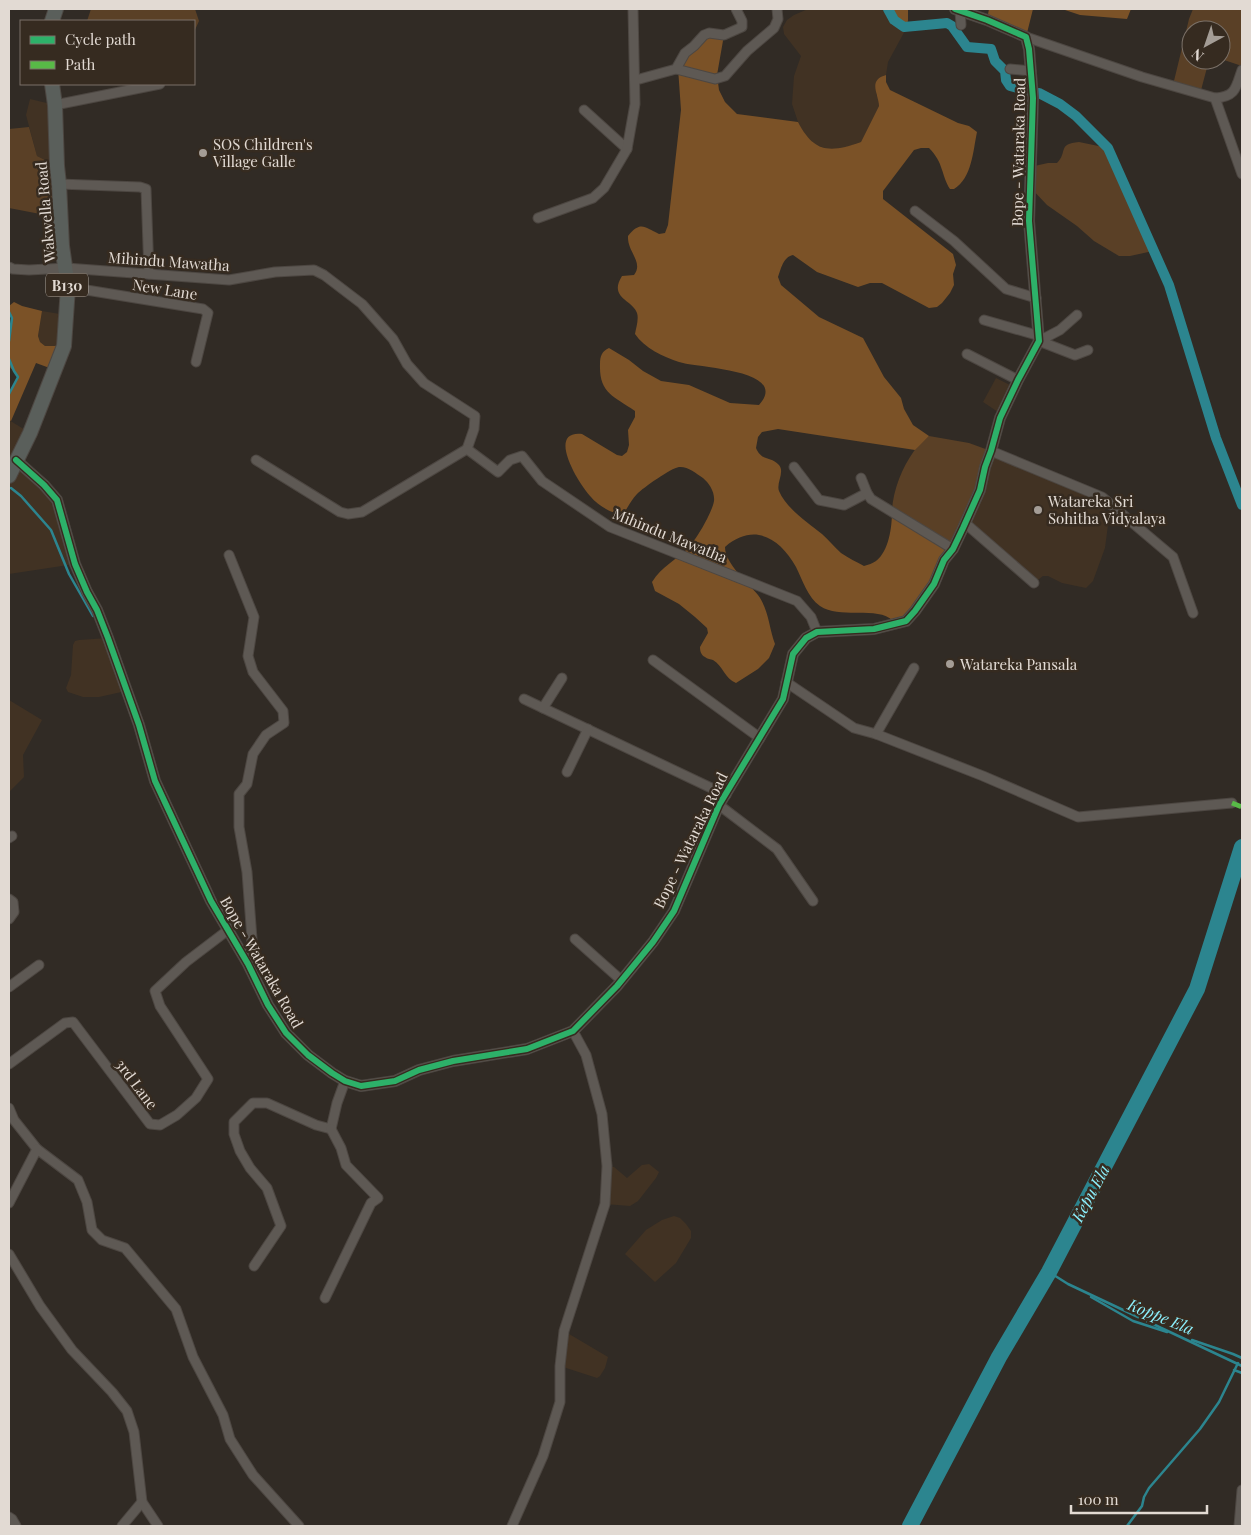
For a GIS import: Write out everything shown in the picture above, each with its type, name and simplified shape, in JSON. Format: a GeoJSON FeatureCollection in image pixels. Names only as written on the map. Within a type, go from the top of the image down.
{"type":"FeatureCollection","features":[{"type":"Feature","properties":{"kind":"main road","name":"Wakwella Road"},"geometry":{"type":"LineString","coordinates":[[9,476],[30,433],[64,346],[68,287],[62,246],[55,105],[52,85]]}},
{"type":"Feature","properties":{"kind":"street"},"geometry":{"type":"LineString","coordinates":[[538,218],[593,198],[604,188],[627,149],[635,104],[636,80],[633,9]]}},
{"type":"Feature","properties":{"kind":"street"},"geometry":{"type":"LineString","coordinates":[[676,69],[685,53],[704,35],[709,33],[724,35],[742,27],[742,21],[736,9]]}},
{"type":"Feature","properties":{"kind":"street"},"geometry":{"type":"LineString","coordinates":[[636,80],[676,69],[716,79],[725,76],[747,51],[774,28],[778,19],[777,9]]}},
{"type":"Feature","properties":{"kind":"street"},"geometry":{"type":"LineString","coordinates":[[960,25],[958,10],[987,20],[1026,38],[1142,77],[1215,98],[1225,98],[1234,92],[1242,70]]}},
{"type":"Feature","properties":{"kind":"street","name":"Bope - Wataraka Road"},"geometry":{"type":"LineString","coordinates":[[1026,38],[1029,49],[1034,98],[1029,222],[1039,338]]}},
{"type":"Feature","properties":{"kind":"street"},"geometry":{"type":"LineString","coordinates":[[1010,69],[1031,71]]}},
{"type":"Feature","properties":{"kind":"street"},"geometry":{"type":"LineString","coordinates":[[55,105],[155,85]]}},
{"type":"Feature","properties":{"kind":"street"},"geometry":{"type":"LineString","coordinates":[[1215,98],[1242,174]]}},
{"type":"Feature","properties":{"kind":"street"},"geometry":{"type":"LineString","coordinates":[[584,110],[627,149]]}},
{"type":"Feature","properties":{"kind":"street"},"geometry":{"type":"LineString","coordinates":[[59,184],[140,187],[146,189],[149,274]]}},
{"type":"Feature","properties":{"kind":"street"},"geometry":{"type":"LineString","coordinates":[[914,211],[954,240],[1006,290],[1036,298]]}},
{"type":"Feature","properties":{"kind":"street","name":"Mihindu Mawatha"},"geometry":{"type":"LineString","coordinates":[[9,267],[30,270],[66,268],[203,280],[228,280],[274,272],[314,270],[324,275],[362,304],[393,339],[407,364],[417,377],[475,416],[474,429],[467,449],[498,472],[510,460],[522,456],[542,481],[610,527],[797,601],[810,616],[817,632]]}},
{"type":"Feature","properties":{"kind":"street","name":"New Lane"},"geometry":{"type":"LineString","coordinates":[[68,287],[204,309],[208,313],[196,362]]}},
{"type":"Feature","properties":{"kind":"street"},"geometry":{"type":"LineString","coordinates":[[817,632],[874,629],[906,621],[915,611],[934,584],[944,560],[953,549],[980,490],[1000,418],[1039,338],[1060,330],[1077,315]]}},
{"type":"Feature","properties":{"kind":"street"},"geometry":{"type":"LineString","coordinates":[[984,320],[1039,338],[1075,355],[1088,350]]}},
{"type":"Feature","properties":{"kind":"street"},"geometry":{"type":"LineString","coordinates":[[967,354],[1018,380]]}},
{"type":"Feature","properties":{"kind":"street"},"geometry":{"type":"LineString","coordinates":[[256,460],[340,512],[348,514],[362,512],[467,449]]}},
{"type":"Feature","properties":{"kind":"street"},"geometry":{"type":"LineString","coordinates":[[991,451],[1102,497],[1173,558],[1193,614]]}},
{"type":"Feature","properties":{"kind":"street","name":"Bope - Wataraka Road"},"geometry":{"type":"LineString","coordinates":[[16,460],[44,485],[57,500],[75,564],[108,638],[139,725],[155,781],[197,872],[268,1004],[286,1033],[308,1055],[345,1081],[361,1086],[395,1081],[419,1070],[453,1060],[527,1049],[573,1031],[617,986],[653,942],[674,911],[719,806],[783,700],[793,654],[806,638],[817,632]]}},
{"type":"Feature","properties":{"kind":"street"},"geometry":{"type":"LineString","coordinates":[[794,467],[819,500],[844,505],[867,493]]}},
{"type":"Feature","properties":{"kind":"street"},"geometry":{"type":"LineString","coordinates":[[861,478],[871,498],[953,549]]}},
{"type":"Feature","properties":{"kind":"street"},"geometry":{"type":"LineString","coordinates":[[965,522],[1034,582]]}},
{"type":"Feature","properties":{"kind":"street"},"geometry":{"type":"LineString","coordinates":[[229,554],[254,617],[248,656],[253,672],[283,711],[284,723],[266,735],[253,754],[247,784],[239,794],[239,827],[247,872],[252,939],[248,964]]}},
{"type":"Feature","properties":{"kind":"street"},"geometry":{"type":"LineString","coordinates":[[653,660],[760,738]]}},
{"type":"Feature","properties":{"kind":"street"},"geometry":{"type":"LineString","coordinates":[[876,734],[914,668]]}},
{"type":"Feature","properties":{"kind":"street"},"geometry":{"type":"LineString","coordinates":[[543,708],[562,678]]}},
{"type":"Feature","properties":{"kind":"street"},"geometry":{"type":"LineString","coordinates":[[786,682],[854,728],[876,734],[983,776],[1078,817],[1232,803]]}},
{"type":"Feature","properties":{"kind":"street"},"geometry":{"type":"LineString","coordinates":[[524,699],[726,795]]}},
{"type":"Feature","properties":{"kind":"street"},"geometry":{"type":"LineString","coordinates":[[567,772],[588,729]]}},
{"type":"Feature","properties":{"kind":"street"},"geometry":{"type":"LineString","coordinates":[[719,806],[777,849],[813,901]]}},
{"type":"Feature","properties":{"kind":"street"},"geometry":{"type":"LineString","coordinates":[[9,898],[13,902],[14,912],[9,919]]}},
{"type":"Feature","properties":{"kind":"street","name":"3rd Lane"},"geometry":{"type":"LineString","coordinates":[[9,1064],[65,1023],[73,1022],[150,1124],[160,1126],[177,1115],[196,1098],[208,1079],[160,1006],[155,991],[186,962],[228,930]]}},
{"type":"Feature","properties":{"kind":"street"},"geometry":{"type":"LineString","coordinates":[[575,939],[621,980]]}},
{"type":"Feature","properties":{"kind":"street"},"geometry":{"type":"LineString","coordinates":[[9,987],[39,965]]}},
{"type":"Feature","properties":{"kind":"street"},"geometry":{"type":"LineString","coordinates":[[512,1526],[543,1456],[560,1402],[560,1366],[564,1331],[605,1204],[607,1166],[602,1114],[586,1055],[573,1031]]}},
{"type":"Feature","properties":{"kind":"street"},"geometry":{"type":"LineString","coordinates":[[330,1129],[345,1081]]}},
{"type":"Feature","properties":{"kind":"street"},"geometry":{"type":"LineString","coordinates":[[254,1266],[281,1226],[268,1188],[250,1168],[240,1151],[234,1134],[234,1122],[252,1103],[267,1103],[316,1125],[330,1129],[341,1148],[346,1165],[378,1198],[371,1203],[324,1298]]}},
{"type":"Feature","properties":{"kind":"street"},"geometry":{"type":"LineString","coordinates":[[9,1108],[14,1120],[37,1149],[78,1180],[87,1202],[92,1230],[102,1240],[125,1248],[176,1309],[193,1357],[223,1415],[230,1439],[253,1475],[299,1526]]}},
{"type":"Feature","properties":{"kind":"street"},"geometry":{"type":"LineString","coordinates":[[9,1203],[37,1149]]}},
{"type":"Feature","properties":{"kind":"street"},"geometry":{"type":"LineString","coordinates":[[9,1254],[40,1306],[72,1350],[112,1392],[127,1411],[134,1432],[142,1502],[158,1526]]}},
{"type":"Feature","properties":{"kind":"street"},"geometry":{"type":"LineString","coordinates":[[1239,1526],[1242,1490]]}},
{"type":"Feature","properties":{"kind":"street"},"geometry":{"type":"LineString","coordinates":[[122,1526],[142,1502]]}},
{"type":"Feature","properties":{"kind":"street"},"geometry":{"type":"LineString","coordinates":[[9,1517],[16,1526]]}},
{"type":"Feature","properties":{"kind":"shaded area"},"geometry":{"type":"Polygon","coordinates":[[[91,9],[195,9],[199,21],[195,30],[195,20],[87,20],[91,9]]]}},
{"type":"Feature","properties":{"kind":"shaded area"},"geometry":{"type":"Polygon","coordinates":[[[808,9],[888,9],[894,20],[907,27],[888,62],[886,75],[883,76],[876,94],[879,106],[861,142],[847,147],[834,150],[815,144],[804,135],[792,104],[794,76],[801,56],[784,34],[783,27],[787,20],[808,9]]]}},
{"type":"Feature","properties":{"kind":"shaded area"},"geometry":{"type":"Polygon","coordinates":[[[888,9],[908,9],[907,27],[895,21],[888,9]]]}},
{"type":"Feature","properties":{"kind":"shaded area"},"geometry":{"type":"Polygon","coordinates":[[[989,9],[1033,9],[1026,37],[987,20],[989,9]]]}},
{"type":"Feature","properties":{"kind":"shaded area"},"geometry":{"type":"Polygon","coordinates":[[[1062,9],[1131,9],[1127,19],[1080,15],[1062,9]]]}},
{"type":"Feature","properties":{"kind":"shaded area"},"geometry":{"type":"Polygon","coordinates":[[[1193,9],[1242,9],[1242,66],[1231,62],[1231,20],[1189,19],[1193,9]]]}},
{"type":"Feature","properties":{"kind":"shaded area"},"geometry":{"type":"Polygon","coordinates":[[[704,35],[724,35],[717,75],[719,90],[725,102],[737,114],[798,122],[810,140],[824,148],[840,148],[861,142],[879,106],[875,84],[880,77],[886,75],[886,82],[890,90],[958,123],[969,126],[977,132],[968,171],[965,178],[954,189],[950,189],[934,153],[929,148],[921,148],[914,150],[883,191],[883,199],[953,254],[956,265],[953,274],[954,285],[950,293],[937,307],[929,308],[882,283],[870,283],[858,287],[817,272],[793,255],[787,258],[781,267],[778,277],[781,285],[819,317],[863,338],[884,377],[901,398],[904,409],[913,425],[929,436],[915,450],[778,429],[762,432],[758,437],[756,448],[761,455],[776,462],[781,468],[778,488],[782,497],[792,509],[841,553],[864,566],[876,561],[884,551],[890,531],[892,511],[953,549],[915,611],[893,621],[886,616],[878,614],[838,612],[820,606],[809,593],[790,557],[774,541],[756,535],[736,539],[725,547],[726,553],[733,566],[762,601],[775,644],[769,658],[758,669],[736,683],[729,679],[713,660],[706,658],[702,654],[700,647],[708,633],[707,628],[679,604],[655,591],[652,582],[664,568],[688,548],[703,526],[714,501],[714,494],[709,485],[694,472],[685,468],[675,468],[640,491],[633,498],[624,513],[612,512],[592,499],[586,491],[568,460],[566,449],[566,441],[571,435],[582,434],[617,455],[622,456],[627,452],[629,445],[628,430],[635,417],[635,411],[609,393],[602,381],[600,359],[603,352],[609,348],[661,381],[689,385],[730,403],[759,405],[765,393],[762,384],[752,377],[737,372],[679,362],[649,348],[635,334],[638,321],[637,313],[623,298],[618,289],[618,283],[622,276],[634,275],[637,270],[636,261],[628,242],[628,236],[636,228],[640,227],[659,234],[665,233],[668,225],[681,110],[678,68],[704,35]]]}},
{"type":"Feature","properties":{"kind":"shaded area"},"geometry":{"type":"Polygon","coordinates":[[[1181,52],[1181,70],[1206,70],[1200,94],[1173,85],[1181,52]]]}},
{"type":"Feature","properties":{"kind":"shaded area"},"geometry":{"type":"Polygon","coordinates":[[[30,99],[55,105],[57,166],[37,156],[26,115],[30,99]]]}},
{"type":"Feature","properties":{"kind":"shaded area"},"geometry":{"type":"Polygon","coordinates":[[[29,127],[37,156],[57,166],[61,218],[9,208],[9,129],[29,127]]]}},
{"type":"Feature","properties":{"kind":"shaded area"},"geometry":{"type":"Polygon","coordinates":[[[1079,142],[1108,148],[1153,251],[1130,256],[1119,256],[1094,241],[1077,226],[1047,205],[1030,187],[1030,167],[1057,163],[1065,147],[1079,142]]]}},
{"type":"Feature","properties":{"kind":"shaded area"},"geometry":{"type":"Polygon","coordinates":[[[14,302],[42,311],[38,336],[40,342],[45,346],[64,346],[55,370],[36,363],[11,421],[9,420],[9,394],[18,377],[9,366],[9,337],[12,318],[9,306],[14,302]]]}},
{"type":"Feature","properties":{"kind":"shaded area"},"geometry":{"type":"Polygon","coordinates":[[[42,311],[66,315],[64,346],[45,346],[40,342],[38,336],[42,311]]]}},
{"type":"Feature","properties":{"kind":"shaded area"},"geometry":{"type":"Polygon","coordinates":[[[996,378],[1010,385],[998,412],[983,402],[996,378]]]}},
{"type":"Feature","properties":{"kind":"shaded area"},"geometry":{"type":"Polygon","coordinates":[[[9,420],[30,433],[16,460],[9,456],[9,420]]]}},
{"type":"Feature","properties":{"kind":"shaded area"},"geometry":{"type":"Polygon","coordinates":[[[929,436],[969,443],[991,451],[953,549],[892,511],[896,487],[906,465],[914,451],[929,436]]]}},
{"type":"Feature","properties":{"kind":"shaded area","name":"Watareka Sri Sohitha Vidyalaya"},"geometry":{"type":"Polygon","coordinates":[[[991,451],[1102,497],[1108,525],[1105,548],[1093,581],[1086,588],[1062,583],[1048,576],[1043,576],[1034,583],[965,523],[991,451]]]}},
{"type":"Feature","properties":{"kind":"shaded area"},"geometry":{"type":"Polygon","coordinates":[[[16,460],[51,492],[75,564],[9,574],[9,476],[16,460]]]}},
{"type":"Feature","properties":{"kind":"shaded area"},"geometry":{"type":"Polygon","coordinates":[[[108,638],[126,691],[99,697],[83,697],[68,692],[66,688],[71,675],[73,645],[75,641],[108,638]]]}},
{"type":"Feature","properties":{"kind":"shaded area"},"geometry":{"type":"Polygon","coordinates":[[[9,700],[42,720],[23,755],[24,777],[9,792],[9,700]]]}},
{"type":"Feature","properties":{"kind":"shaded area"},"geometry":{"type":"Polygon","coordinates":[[[649,1164],[659,1172],[638,1201],[630,1206],[605,1204],[607,1166],[614,1167],[627,1178],[642,1165],[649,1164]]]}},
{"type":"Feature","properties":{"kind":"shaded area"},"geometry":{"type":"Polygon","coordinates":[[[674,1216],[680,1218],[686,1224],[691,1231],[691,1238],[676,1263],[655,1282],[625,1254],[646,1230],[662,1220],[674,1216]]]}},
{"type":"Feature","properties":{"kind":"shaded area"},"geometry":{"type":"Polygon","coordinates":[[[564,1331],[608,1357],[605,1368],[600,1376],[597,1378],[560,1366],[564,1331]]]}},
{"type":"Feature","properties":{"kind":"waterway"},"geometry":{"type":"LineString","coordinates":[[888,9],[894,20],[904,27],[947,23],[952,26],[967,47],[991,49],[995,61],[1005,71],[1006,80],[1010,86],[1026,90]]}},
{"type":"Feature","properties":{"kind":"waterway"},"geometry":{"type":"LineString","coordinates":[[1039,93],[1060,104],[1076,116],[1108,148],[1169,285],[1216,438],[1242,505]]}},
{"type":"Feature","properties":{"kind":"waterway"},"geometry":{"type":"LineString","coordinates":[[9,312],[12,318],[9,341]]}},
{"type":"Feature","properties":{"kind":"waterway"},"geometry":{"type":"LineString","coordinates":[[9,359],[18,377],[9,394]]}},
{"type":"Feature","properties":{"kind":"waterway"},"geometry":{"type":"LineString","coordinates":[[11,488],[21,496],[51,530],[69,574],[93,616]]}},
{"type":"Feature","properties":{"kind":"waterway","name":"Kepu Ela"},"geometry":{"type":"LineString","coordinates":[[910,1526],[999,1357],[1049,1272],[1197,989],[1242,847]]}},
{"type":"Feature","properties":{"kind":"waterway"},"geometry":{"type":"LineString","coordinates":[[1049,1272],[1068,1284],[1242,1366]]}},
{"type":"Feature","properties":{"kind":"waterway","name":"Koppe Ela"},"geometry":{"type":"LineString","coordinates":[[1091,1297],[1133,1321],[1167,1332]]}},
{"type":"Feature","properties":{"kind":"waterway","name":"Koppe Ela"},"geometry":{"type":"LineString","coordinates":[[1192,1340],[1242,1358]]}},
{"type":"Feature","properties":{"kind":"waterway"},"geometry":{"type":"LineString","coordinates":[[1127,1526],[1142,1506],[1149,1488],[1200,1429],[1219,1402],[1238,1363]]}},
{"type":"Feature","properties":{"kind":"waterway"},"geometry":{"type":"LineString","coordinates":[[1234,1370],[1242,1373]]}},
{"type":"Feature","properties":{"kind":"marked path"},"geometry":{"type":"LineString","coordinates":[[1232,803],[1242,807]]}},
{"type":"Feature","properties":{"kind":"cycle path"},"geometry":{"type":"LineString","coordinates":[[16,460],[44,485],[57,500],[75,564],[108,638],[139,725],[155,781],[211,901],[248,964],[268,1005],[286,1033],[308,1055],[332,1073],[345,1081],[361,1086],[395,1081],[419,1070],[453,1061],[527,1049],[573,1031],[617,986],[653,942],[674,911],[719,805],[783,699],[793,654],[806,638],[817,632],[874,629],[906,621],[934,584],[944,560],[953,549],[980,490],[1000,418],[1039,341],[1029,221],[1033,98],[1029,49],[1026,37],[987,20],[955,9]]}},
{"type":"Feature","properties":{"kind":"place","name":"SOS Children's Village Galle"},"geometry":{"type":"Point","coordinates":[203,153]}},
{"type":"Feature","properties":{"kind":"place","name":"Watareka Sri Sohitha Vidyalaya"},"geometry":{"type":"Point","coordinates":[1038,510]}},
{"type":"Feature","properties":{"kind":"place","name":"Watareka Pansala"},"geometry":{"type":"Point","coordinates":[950,664]}}]}
